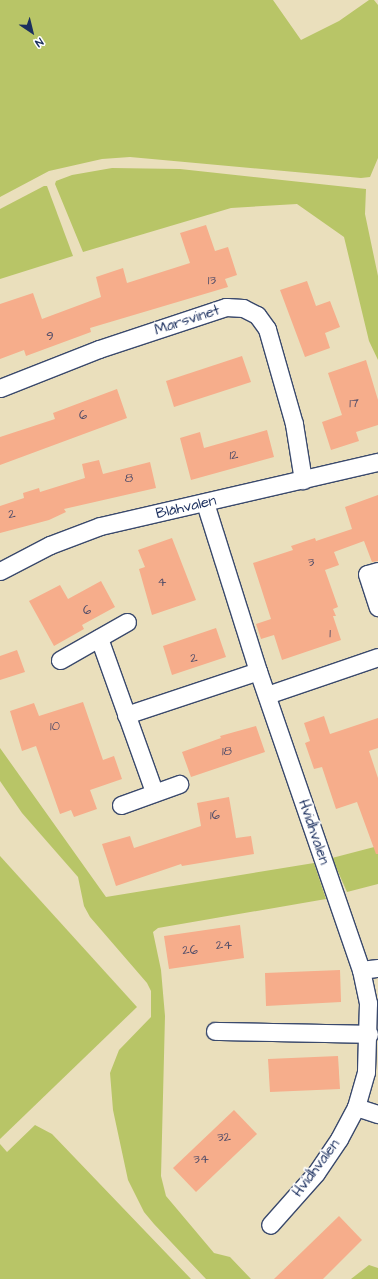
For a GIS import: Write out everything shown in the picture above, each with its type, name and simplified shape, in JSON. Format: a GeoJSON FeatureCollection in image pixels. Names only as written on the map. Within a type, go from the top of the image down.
{"type":"FeatureCollection","features":[{"type":"Feature","properties":{"kind":"street","name":"Marsvinet"},"geometry":{"type":"LineString","coordinates":[[0,388],[99,349],[226,307],[242,308],[257,315],[267,329],[294,424],[303,480]]}},
{"type":"Feature","properties":{"kind":"street","name":"Blåhvalen"},"geometry":{"type":"LineString","coordinates":[[0,571],[50,545],[100,526],[378,462]]}},
{"type":"Feature","properties":{"kind":"street","name":"Hvidhvalen"},"geometry":{"type":"LineString","coordinates":[[205,503],[258,671],[361,970],[368,1003],[369,1034],[366,1072],[356,1106],[339,1139],[316,1173],[270,1225]]}},
{"type":"Feature","properties":{"kind":"street"},"geometry":{"type":"LineString","coordinates":[[378,571],[367,574],[378,607]]}},
{"type":"Feature","properties":{"kind":"street"},"geometry":{"type":"LineString","coordinates":[[60,660],[127,622]]}},
{"type":"Feature","properties":{"kind":"street"},"geometry":{"type":"LineString","coordinates":[[99,638],[154,792]]}},
{"type":"Feature","properties":{"kind":"street"},"geometry":{"type":"LineString","coordinates":[[267,695],[378,657]]}},
{"type":"Feature","properties":{"kind":"street"},"geometry":{"type":"LineString","coordinates":[[126,715],[258,671]]}},
{"type":"Feature","properties":{"kind":"street"},"geometry":{"type":"LineString","coordinates":[[121,805],[179,784]]}},
{"type":"Feature","properties":{"kind":"street"},"geometry":{"type":"LineString","coordinates":[[361,970],[378,968]]}},
{"type":"Feature","properties":{"kind":"street"},"geometry":{"type":"LineString","coordinates":[[215,1031],[369,1034]]}},
{"type":"Feature","properties":{"kind":"street"},"geometry":{"type":"LineString","coordinates":[[356,1106],[378,1114]]}},
{"type":"Feature","properties":{"kind":"green space"},"geometry":{"type":"Polygon","coordinates":[[[0,0],[273,0],[301,40],[339,21],[369,0],[374,0],[378,5],[378,158],[370,177],[361,178],[130,157],[102,159],[49,171],[0,197],[0,0]]]}},
{"type":"Feature","properties":{"kind":"green space"},"geometry":{"type":"Polygon","coordinates":[[[112,168],[180,169],[366,189],[365,214],[378,276],[378,360],[369,341],[344,237],[297,204],[231,208],[83,252],[55,184],[56,181],[72,175],[112,168]]]}},
{"type":"Feature","properties":{"kind":"green space"},"geometry":{"type":"Polygon","coordinates":[[[44,186],[47,186],[73,256],[0,279],[0,209],[44,186]]]}},
{"type":"Feature","properties":{"kind":"green space"},"geometry":{"type":"Polygon","coordinates":[[[0,748],[106,897],[314,863],[326,899],[158,928],[153,932],[161,970],[165,1016],[161,1176],[166,1196],[214,1253],[230,1257],[251,1279],[206,1279],[144,1212],[128,1180],[113,1110],[110,1073],[119,1050],[151,1017],[151,991],[147,983],[90,917],[84,906],[78,877],[22,813],[0,781],[0,748]]]}},
{"type":"Feature","properties":{"kind":"green space"},"geometry":{"type":"Polygon","coordinates":[[[378,846],[378,884],[347,892],[332,858],[378,846]]]}},
{"type":"Feature","properties":{"kind":"green space"},"geometry":{"type":"Polygon","coordinates":[[[0,856],[137,1007],[0,1139],[0,856]]]}},
{"type":"Feature","properties":{"kind":"green space"},"geometry":{"type":"Polygon","coordinates":[[[35,1125],[52,1134],[191,1279],[0,1279],[0,1144],[7,1152],[35,1125]]]}},
{"type":"Feature","properties":{"kind":"green space"},"geometry":{"type":"Polygon","coordinates":[[[369,1265],[378,1268],[378,1279],[351,1279],[369,1265]]]}},
{"type":"Feature","properties":{"kind":"building"},"geometry":{"type":"Polygon","coordinates":[[[206,225],[215,251],[228,247],[237,275],[225,279],[228,287],[90,328],[91,332],[26,356],[24,350],[0,359],[0,304],[33,293],[42,319],[101,297],[96,277],[123,268],[127,283],[190,263],[180,233],[206,225]]]}},
{"type":"Feature","properties":{"kind":"building"},"geometry":{"type":"Polygon","coordinates":[[[307,281],[316,306],[330,301],[340,327],[325,333],[330,348],[305,357],[280,290],[307,281]]]}},
{"type":"Feature","properties":{"kind":"building"},"geometry":{"type":"Polygon","coordinates":[[[242,356],[251,382],[174,407],[166,381],[242,356]]]}},
{"type":"Feature","properties":{"kind":"building"},"geometry":{"type":"Polygon","coordinates":[[[366,360],[378,400],[378,425],[356,432],[359,441],[331,450],[322,422],[342,415],[328,373],[366,360]]]}},
{"type":"Feature","properties":{"kind":"building"},"geometry":{"type":"Polygon","coordinates":[[[117,389],[127,418],[0,465],[0,437],[55,419],[53,413],[117,389]]]}},
{"type":"Feature","properties":{"kind":"building"},"geometry":{"type":"Polygon","coordinates":[[[267,430],[274,457],[191,480],[180,438],[200,432],[204,448],[267,430]]]}},
{"type":"Feature","properties":{"kind":"building"},"geometry":{"type":"Polygon","coordinates":[[[99,460],[103,474],[150,462],[156,488],[64,509],[66,512],[49,520],[0,533],[0,506],[24,498],[23,493],[39,488],[40,492],[85,478],[82,464],[99,460]]]}},
{"type":"Feature","properties":{"kind":"building"},"geometry":{"type":"Polygon","coordinates":[[[378,495],[378,561],[372,562],[364,541],[334,552],[339,565],[325,570],[338,607],[333,609],[336,616],[333,616],[341,640],[282,660],[274,635],[261,639],[256,624],[271,619],[253,563],[293,550],[291,546],[315,538],[316,541],[352,529],[345,507],[378,495]]]}},
{"type":"Feature","properties":{"kind":"building"},"geometry":{"type":"Polygon","coordinates":[[[172,538],[196,600],[152,615],[139,569],[145,567],[138,550],[172,538]]]}},
{"type":"Feature","properties":{"kind":"building"},"geometry":{"type":"Polygon","coordinates":[[[101,581],[115,607],[82,625],[84,629],[54,646],[29,601],[60,585],[68,599],[101,581]]]}},
{"type":"Feature","properties":{"kind":"building"},"geometry":{"type":"Polygon","coordinates":[[[216,628],[226,657],[172,675],[163,646],[216,628]]]}},
{"type":"Feature","properties":{"kind":"building"},"geometry":{"type":"Polygon","coordinates":[[[17,650],[25,672],[0,680],[0,656],[17,650]]]}},
{"type":"Feature","properties":{"kind":"building"},"geometry":{"type":"Polygon","coordinates":[[[83,702],[103,760],[114,756],[122,779],[90,790],[97,809],[74,817],[71,810],[60,814],[36,746],[22,751],[10,711],[34,703],[39,716],[83,702]]]}},
{"type":"Feature","properties":{"kind":"building"},"geometry":{"type":"Polygon","coordinates":[[[324,716],[330,734],[378,718],[378,748],[369,751],[378,778],[378,854],[376,854],[357,802],[336,809],[322,767],[314,769],[305,743],[310,741],[304,723],[324,716]]]}},
{"type":"Feature","properties":{"kind":"building"},"geometry":{"type":"Polygon","coordinates":[[[256,726],[265,752],[191,777],[182,752],[221,738],[220,736],[256,726]]]}},
{"type":"Feature","properties":{"kind":"building"},"geometry":{"type":"Polygon","coordinates":[[[229,797],[236,838],[251,836],[254,854],[182,866],[181,864],[116,886],[102,844],[130,836],[134,848],[201,826],[197,803],[229,797]]]}},
{"type":"Feature","properties":{"kind":"building"},"geometry":{"type":"Polygon","coordinates":[[[240,925],[244,958],[169,969],[164,936],[240,925]]]}},
{"type":"Feature","properties":{"kind":"building"},"geometry":{"type":"Polygon","coordinates":[[[340,970],[341,1002],[266,1006],[265,973],[340,970]]]}},
{"type":"Feature","properties":{"kind":"building"},"geometry":{"type":"Polygon","coordinates":[[[338,1056],[340,1089],[270,1092],[268,1059],[338,1056]]]}},
{"type":"Feature","properties":{"kind":"building"},"geometry":{"type":"Polygon","coordinates":[[[234,1110],[257,1134],[196,1192],[173,1168],[234,1110]]]}},
{"type":"Feature","properties":{"kind":"building"},"geometry":{"type":"Polygon","coordinates":[[[339,1216],[362,1240],[323,1279],[274,1279],[339,1216]]]}}]}
